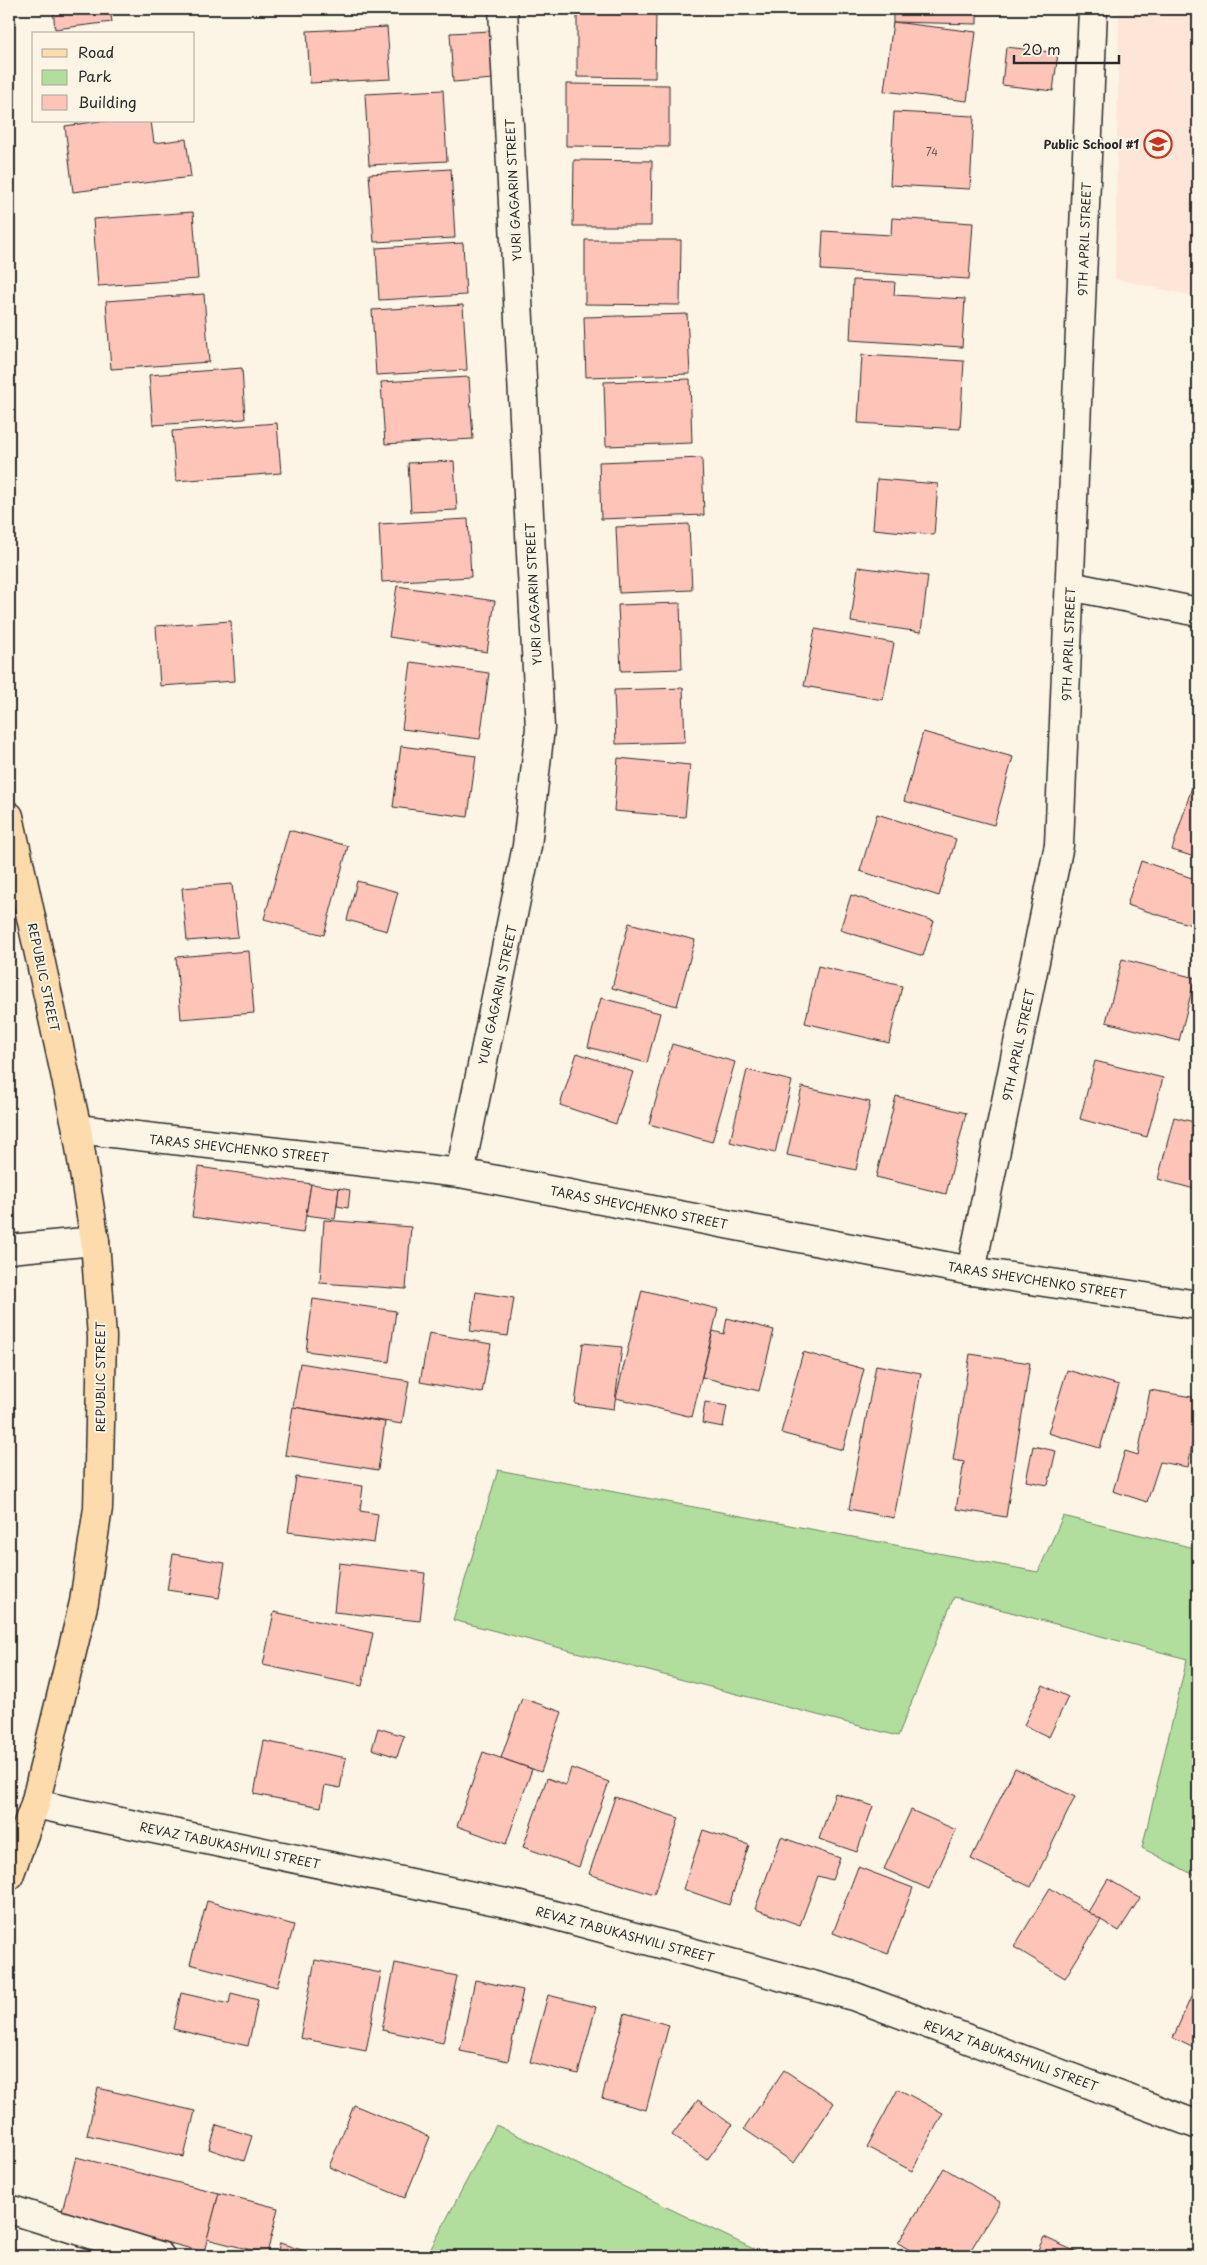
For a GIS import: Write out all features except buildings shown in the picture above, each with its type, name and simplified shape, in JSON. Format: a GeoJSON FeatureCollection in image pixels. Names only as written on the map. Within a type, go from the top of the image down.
{"type":"FeatureCollection","features":[{"type":"Feature","properties":{"kind":"main road","name":"REPUBLIC STREET"},"geometry":{"type":"LineString","coordinates":[[9,816],[77,1129],[95,1241],[102,1337],[98,1508],[84,1602],[35,1804],[9,1876]]}},
{"type":"Feature","properties":{"kind":"street","name":"YURI GAGARIN STREET"},"geometry":{"type":"LineString","coordinates":[[460,1172],[527,846],[540,728],[503,9]]}},
{"type":"Feature","properties":{"kind":"street","name":"9TH APRIL STREET"},"geometry":{"type":"LineString","coordinates":[[971,1271],[1060,844],[1093,9]]}},
{"type":"Feature","properties":{"kind":"street"},"geometry":{"type":"LineString","coordinates":[[1070,586],[1198,612]]}},
{"type":"Feature","properties":{"kind":"street","name":"TARAS SHEVCHENKO STREET"},"geometry":{"type":"LineString","coordinates":[[77,1129],[460,1172],[971,1271],[1198,1305]]}},
{"type":"Feature","properties":{"kind":"street"},"geometry":{"type":"LineString","coordinates":[[9,1249],[95,1241]]}},
{"type":"Feature","properties":{"kind":"street","name":"REVAZ TABUKASHVILI STREET"},"geometry":{"type":"LineString","coordinates":[[35,1804],[520,1906],[853,1996],[1198,2125]]}},
{"type":"Feature","properties":{"kind":"street"},"geometry":{"type":"LineString","coordinates":[[9,2209],[160,2256]]}},
{"type":"Feature","properties":{"kind":"shaded area","name":"Public School #1"},"geometry":{"type":"Polygon","coordinates":[[[1119,9],[1198,9],[1198,297],[1115,279],[1119,9]]]}},
{"type":"Feature","properties":{"kind":"green space"},"geometry":{"type":"Polygon","coordinates":[[[498,1470],[1038,1572],[1063,1516],[1198,1549],[1198,1877],[1142,1848],[1187,1659],[954,1597],[898,1736],[453,1620],[498,1470]]]}},
{"type":"Feature","properties":{"kind":"green space"},"geometry":{"type":"Polygon","coordinates":[[[496,2125],[768,2256],[427,2256],[496,2125]]]}},
{"type":"Feature","properties":{"kind":"place","name":"Public School #1"},"geometry":{"type":"Point","coordinates":[1158,144]}}]}
